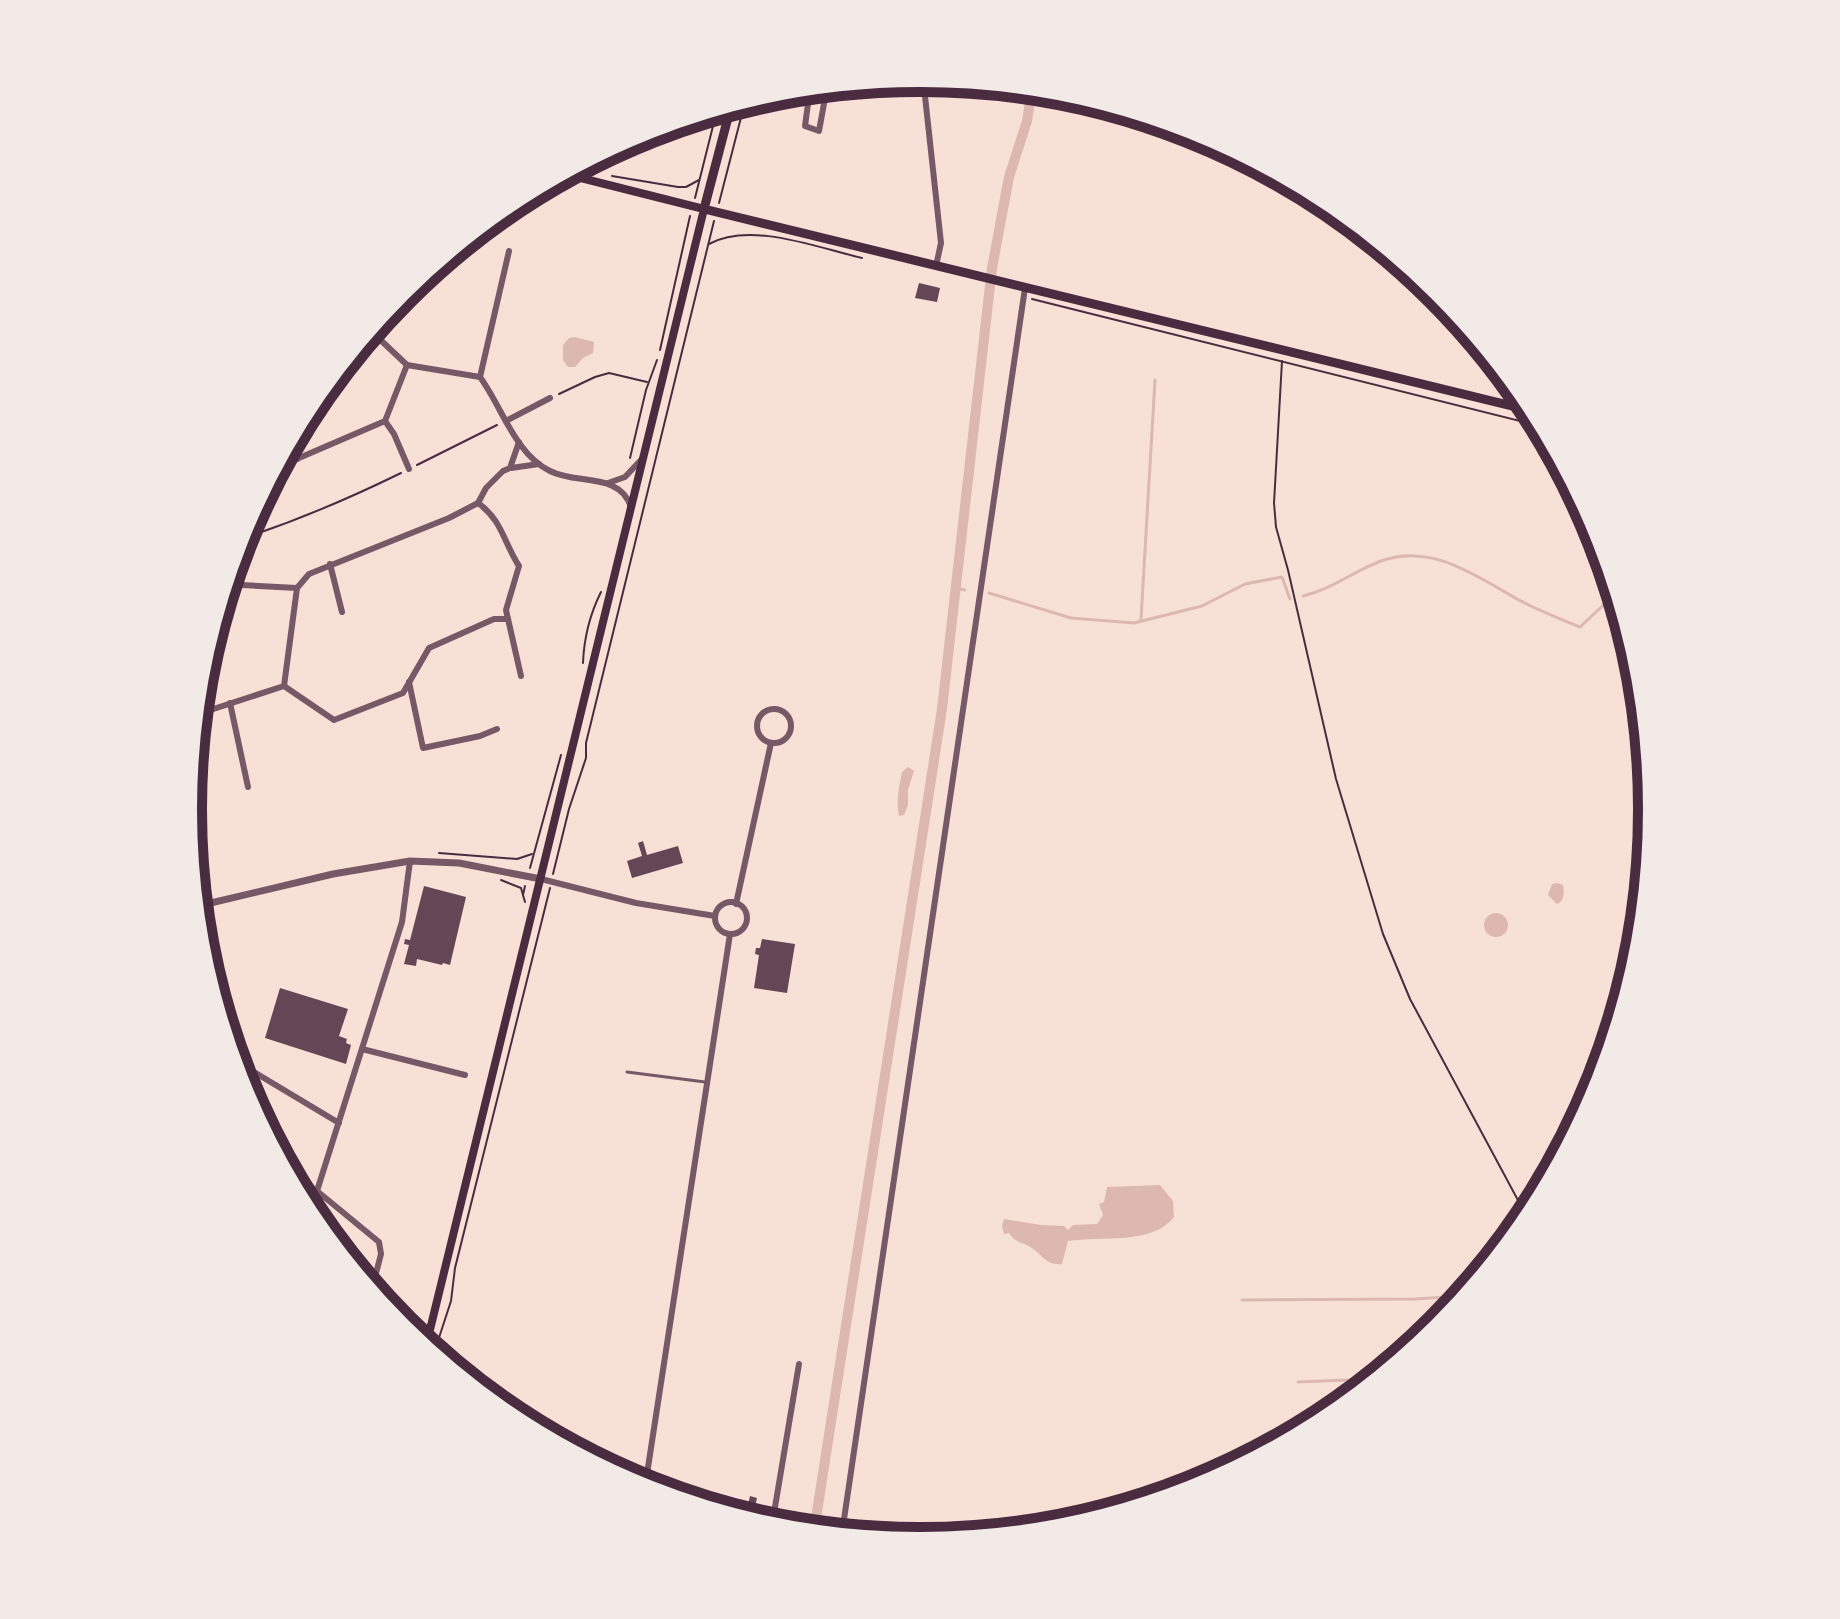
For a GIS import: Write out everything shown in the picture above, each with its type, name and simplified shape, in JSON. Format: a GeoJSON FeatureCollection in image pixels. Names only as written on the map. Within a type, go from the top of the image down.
{"type":"FeatureCollection","features":[{"type":"Feature","properties":{"kind":"main road"},"geometry":{"type":"LineString","coordinates":[[429,1332],[728,118]]}},
{"type":"Feature","properties":{"kind":"main road"},"geometry":{"type":"LineString","coordinates":[[580,178],[999,282],[1024,293],[1282,356],[1514,407]]}},
{"type":"Feature","properties":{"kind":"street"},"geometry":{"type":"LineString","coordinates":[[925,92],[941,243],[936,266]]}},
{"type":"Feature","properties":{"kind":"street"},"geometry":{"type":"LineString","coordinates":[[808,101],[805,126],[819,131],[825,98]]}},
{"type":"Feature","properties":{"kind":"street"},"geometry":{"type":"LineString","coordinates":[[480,377],[509,251]]}},
{"type":"Feature","properties":{"kind":"street"},"geometry":{"type":"LineString","coordinates":[[844,1522],[1024,293]]}},
{"type":"Feature","properties":{"kind":"street"},"geometry":{"type":"LineString","coordinates":[[379,339],[407,365],[480,377],[519,442],[539,464],[563,476],[608,483],[626,494],[632,511]]}},
{"type":"Feature","properties":{"kind":"street"},"geometry":{"type":"LineString","coordinates":[[294,460],[385,421],[407,365]]}},
{"type":"Feature","properties":{"kind":"street"},"geometry":{"type":"LineString","coordinates":[[506,421],[550,398]]}},
{"type":"Feature","properties":{"kind":"street"},"geometry":{"type":"LineString","coordinates":[[385,421],[409,469]]}},
{"type":"Feature","properties":{"kind":"street"},"geometry":{"type":"LineString","coordinates":[[510,468],[519,442]]}},
{"type":"Feature","properties":{"kind":"street"},"geometry":{"type":"LineString","coordinates":[[297,454],[297,459]]}},
{"type":"Feature","properties":{"kind":"street"},"geometry":{"type":"LineString","coordinates":[[608,483],[629,474],[645,455]]}},
{"type":"Feature","properties":{"kind":"street"},"geometry":{"type":"LineString","coordinates":[[284,686],[297,588],[309,574],[449,518],[478,503],[486,488],[503,471],[539,464]]}},
{"type":"Feature","properties":{"kind":"street"},"geometry":{"type":"LineString","coordinates":[[478,503],[489,511],[504,531],[519,566],[506,610],[521,676]]}},
{"type":"Feature","properties":{"kind":"street"},"geometry":{"type":"LineString","coordinates":[[330,564],[342,612]]}},
{"type":"Feature","properties":{"kind":"street"},"geometry":{"type":"LineString","coordinates":[[242,585],[297,588]]}},
{"type":"Feature","properties":{"kind":"street"},"geometry":{"type":"LineString","coordinates":[[284,686],[334,720],[403,693],[429,648],[494,619],[508,619]]}},
{"type":"Feature","properties":{"kind":"street"},"geometry":{"type":"LineString","coordinates":[[409,682],[423,748],[480,736],[497,729]]}},
{"type":"Feature","properties":{"kind":"street"},"geometry":{"type":"LineString","coordinates":[[210,710],[284,686]]}},
{"type":"Feature","properties":{"kind":"street"},"geometry":{"type":"LineString","coordinates":[[230,703],[248,787]]}},
{"type":"Feature","properties":{"kind":"street"},"geometry":{"type":"LineString","coordinates":[[774,709],[784,713],[791,728],[782,741],[771,743],[761,738],[757,722],[763,713],[774,709]]}},
{"type":"Feature","properties":{"kind":"street"},"geometry":{"type":"LineString","coordinates":[[736,904],[771,743]]}},
{"type":"Feature","properties":{"kind":"street"},"geometry":{"type":"LineString","coordinates":[[209,903],[333,874],[410,861],[459,863],[541,879],[636,903],[715,916]]}},
{"type":"Feature","properties":{"kind":"street"},"geometry":{"type":"LineString","coordinates":[[316,1196],[406,906],[410,861]]}},
{"type":"Feature","properties":{"kind":"street"},"geometry":{"type":"LineString","coordinates":[[725,903],[736,904],[745,911],[746,922],[740,931],[730,934],[718,928],[715,916],[725,903]]}},
{"type":"Feature","properties":{"kind":"street"},"geometry":{"type":"LineString","coordinates":[[647,1473],[730,934]]}},
{"type":"Feature","properties":{"kind":"street"},"geometry":{"type":"LineString","coordinates":[[362,1049],[465,1075]]}},
{"type":"Feature","properties":{"kind":"street"},"geometry":{"type":"LineString","coordinates":[[254,1072],[339,1123]]}},
{"type":"Feature","properties":{"kind":"street"},"geometry":{"type":"LineString","coordinates":[[310,1187],[379,1242],[381,1254],[375,1276]]}},
{"type":"Feature","properties":{"kind":"street"},"geometry":{"type":"LineString","coordinates":[[774,1512],[799,1364]]}},
{"type":"Feature","properties":{"kind":"lane"},"geometry":{"type":"LineString","coordinates":[[627,1072],[705,1082]]}},
{"type":"Feature","properties":{"kind":"path"},"geometry":{"type":"LineString","coordinates":[[711,182],[724,184],[742,114]]}},
{"type":"Feature","properties":{"kind":"path"},"geometry":{"type":"LineString","coordinates":[[601,173],[671,187],[686,187],[699,179],[714,122]]}},
{"type":"Feature","properties":{"kind":"path"},"geometry":{"type":"LineString","coordinates":[[438,1341],[451,1301],[455,1268],[569,809],[586,758],[586,743],[709,244],[725,236],[741,234],[778,238],[870,260]]}},
{"type":"Feature","properties":{"kind":"path"},"geometry":{"type":"LineString","coordinates":[[629,474],[628,465],[657,361],[685,238],[697,241]]}},
{"type":"Feature","properties":{"kind":"path"},"geometry":{"type":"LineString","coordinates":[[1024,293],[1282,356],[1523,421]]}},
{"type":"Feature","properties":{"kind":"path"},"geometry":{"type":"LineString","coordinates":[[1282,356],[1274,503],[1276,527],[1336,779],[1383,934],[1410,999],[1520,1203]]}},
{"type":"Feature","properties":{"kind":"path"},"geometry":{"type":"LineString","coordinates":[[550,398],[609,373],[649,382]]}},
{"type":"Feature","properties":{"kind":"path"},"geometry":{"type":"LineString","coordinates":[[257,535],[343,501],[506,421]]}},
{"type":"Feature","properties":{"kind":"path"},"geometry":{"type":"LineString","coordinates":[[242,585],[243,574]]}},
{"type":"Feature","properties":{"kind":"path"},"geometry":{"type":"LineString","coordinates":[[583,666],[586,632],[602,589]]}},
{"type":"Feature","properties":{"kind":"path"},"geometry":{"type":"LineString","coordinates":[[433,853],[517,859],[533,854],[564,743]]}},
{"type":"Feature","properties":{"kind":"shaded area"},"geometry":{"type":"Polygon","coordinates":[[[569,338],[594,342],[593,353],[575,367],[568,367],[563,360],[563,345],[569,338]]]}},
{"type":"Feature","properties":{"kind":"shaded area"},"geometry":{"type":"Polygon","coordinates":[[[908,767],[914,771],[908,790],[908,805],[904,815],[899,816],[902,772],[908,767]]]}},
{"type":"Feature","properties":{"kind":"shaded area"},"geometry":{"type":"Polygon","coordinates":[[[1552,884],[1563,885],[1564,893],[1557,904],[1548,895],[1552,884]]]}},
{"type":"Feature","properties":{"kind":"shaded area"},"geometry":{"type":"Polygon","coordinates":[[[1496,913],[1505,916],[1508,925],[1505,934],[1496,937],[1487,934],[1484,925],[1487,916],[1496,913]]]}},
{"type":"Feature","properties":{"kind":"shaded area"},"geometry":{"type":"Polygon","coordinates":[[[1160,1185],[1173,1201],[1174,1217],[1165,1226],[1140,1236],[1068,1241],[1062,1264],[1049,1262],[1009,1233],[1004,1234],[1004,1219],[1064,1226],[1068,1230],[1073,1225],[1097,1224],[1103,1215],[1099,1204],[1104,1202],[1107,1187],[1160,1185]]]}},
{"type":"Feature","properties":{"kind":"building"},"geometry":{"type":"Polygon","coordinates":[[[919,283],[940,288],[937,302],[915,298],[919,283]]]}},
{"type":"Feature","properties":{"kind":"building"},"geometry":{"type":"Polygon","coordinates":[[[643,841],[647,855],[678,846],[683,863],[632,878],[627,861],[642,856],[638,843],[643,841]]]}},
{"type":"Feature","properties":{"kind":"building"},"geometry":{"type":"Polygon","coordinates":[[[424,886],[466,897],[450,965],[417,959],[416,966],[404,964],[409,945],[404,944],[405,939],[410,940],[424,886]]]}},
{"type":"Feature","properties":{"kind":"building"},"geometry":{"type":"Polygon","coordinates":[[[762,939],[795,944],[787,993],[754,988],[759,955],[755,954],[762,939]]]}},
{"type":"Feature","properties":{"kind":"building"},"geometry":{"type":"Polygon","coordinates":[[[280,988],[348,1009],[339,1036],[351,1045],[346,1064],[265,1038],[280,988]]]}},
{"type":"Feature","properties":{"kind":"building"},"geometry":{"type":"Polygon","coordinates":[[[750,1496],[757,1498],[755,1508],[748,1506],[750,1496]]]}},
{"type":"Feature","properties":{"kind":"waterway"},"geometry":{"type":"LineString","coordinates":[[816,1519],[942,709],[992,268],[1009,177],[1030,101]]}},
{"type":"Feature","properties":{"kind":"waterway"},"geometry":{"type":"LineString","coordinates":[[1141,619],[1155,380]]}},
{"type":"Feature","properties":{"kind":"waterway"},"geometry":{"type":"LineString","coordinates":[[1303,596],[1387,559],[1422,556],[1456,566],[1526,604],[1580,627],[1606,602]]}},
{"type":"Feature","properties":{"kind":"waterway"},"geometry":{"type":"LineString","coordinates":[[989,593],[1071,618],[1134,623],[1202,606],[1245,584],[1282,577],[1290,599]]}},
{"type":"Feature","properties":{"kind":"waterway"},"geometry":{"type":"LineString","coordinates":[[957,588],[965,590]]}},
{"type":"Feature","properties":{"kind":"waterway"},"geometry":{"type":"LineString","coordinates":[[1242,1300],[1446,1297]]}},
{"type":"Feature","properties":{"kind":"waterway"},"geometry":{"type":"LineString","coordinates":[[1298,1382],[1356,1380]]}}]}
